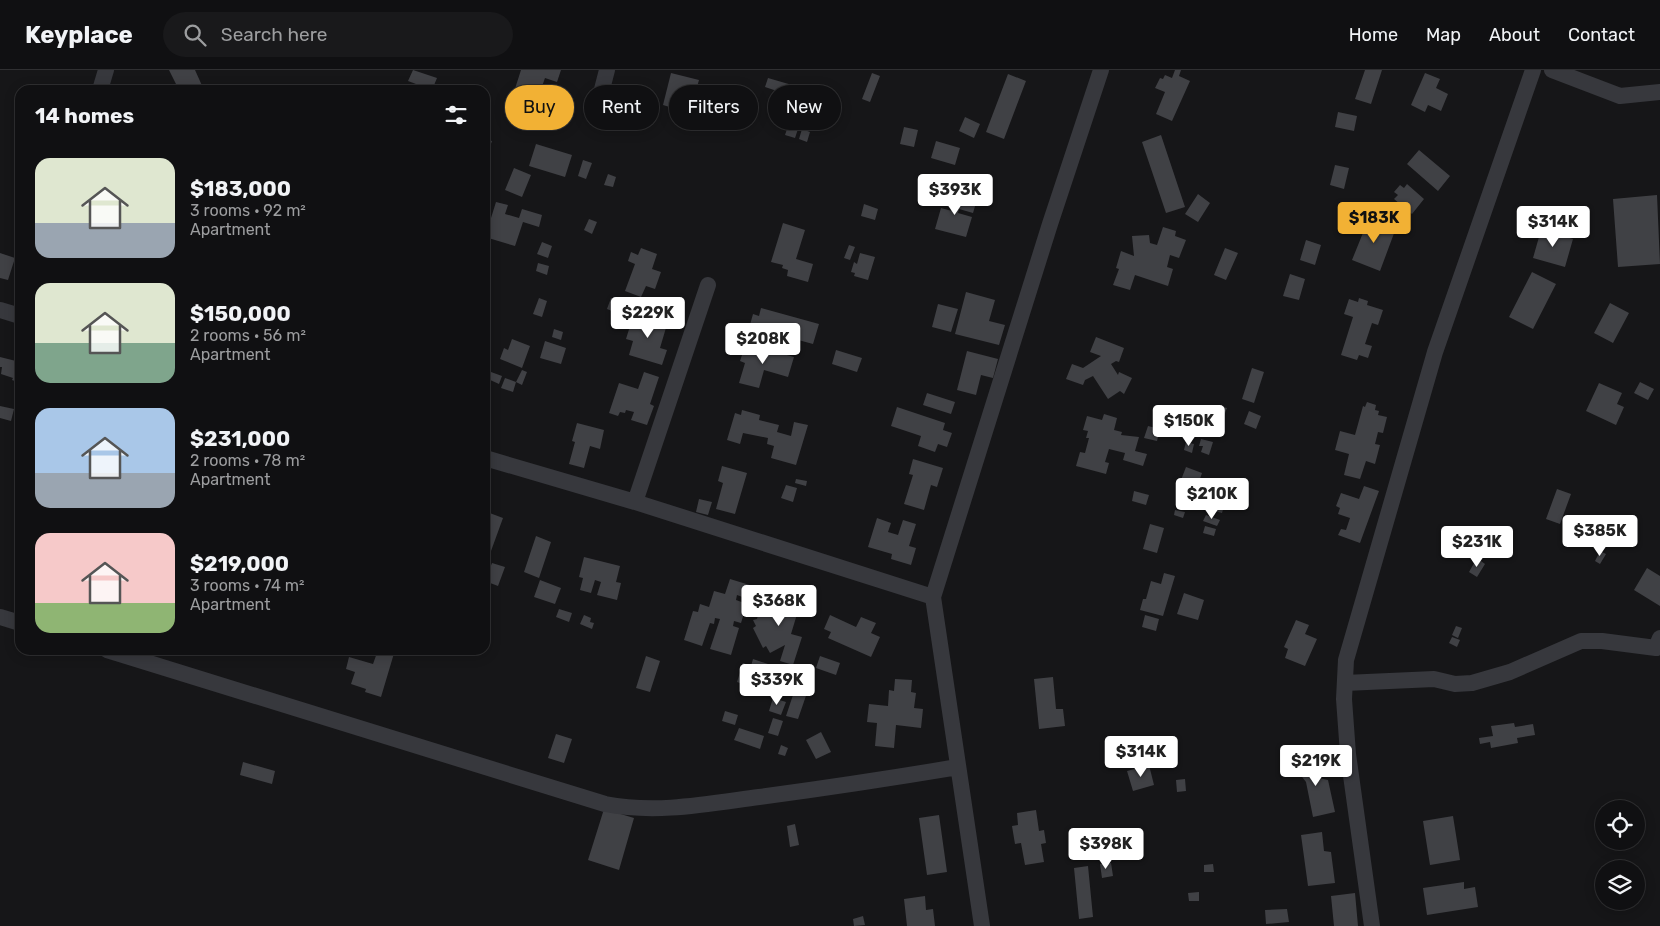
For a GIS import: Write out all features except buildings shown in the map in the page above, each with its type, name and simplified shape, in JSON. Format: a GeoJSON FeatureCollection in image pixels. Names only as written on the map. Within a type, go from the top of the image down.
{"type":"FeatureCollection","features":[{"type":"Feature","properties":{"kind":"street"},"geometry":{"type":"LineString","coordinates":[[102,85],[106,70]]}},
{"type":"Feature","properties":{"kind":"street"},"geometry":{"type":"LineString","coordinates":[[603,85],[607,70]]}},
{"type":"Feature","properties":{"kind":"street"},"geometry":{"type":"LineString","coordinates":[[982,926],[934,597],[1050,224],[1101,70]]}},
{"type":"Feature","properties":{"kind":"street"},"geometry":{"type":"LineString","coordinates":[[1372,926],[1348,754],[1344,699],[1346,660],[1435,352],[1534,70]]}},
{"type":"Feature","properties":{"kind":"street"},"geometry":{"type":"LineString","coordinates":[[1552,70],[1620,96],[1660,92]]}},
{"type":"Feature","properties":{"kind":"street"},"geometry":{"type":"LineString","coordinates":[[635,502],[708,284]]}},
{"type":"Feature","properties":{"kind":"street"},"geometry":{"type":"LineString","coordinates":[[0,310],[15,314]]}},
{"type":"Feature","properties":{"kind":"street"},"geometry":{"type":"LineString","coordinates":[[490,459],[635,502],[934,597]]}},
{"type":"Feature","properties":{"kind":"street"},"geometry":{"type":"LineString","coordinates":[[0,617],[15,622]]}},
{"type":"Feature","properties":{"kind":"street"},"geometry":{"type":"LineString","coordinates":[[1345,683],[1434,679],[1455,684],[1472,683],[1510,672],[1581,641],[1658,645]]}},
{"type":"Feature","properties":{"kind":"street"},"geometry":{"type":"LineString","coordinates":[[123,655],[605,804],[632,809],[661,809],[729,802],[958,767]]}}]}
